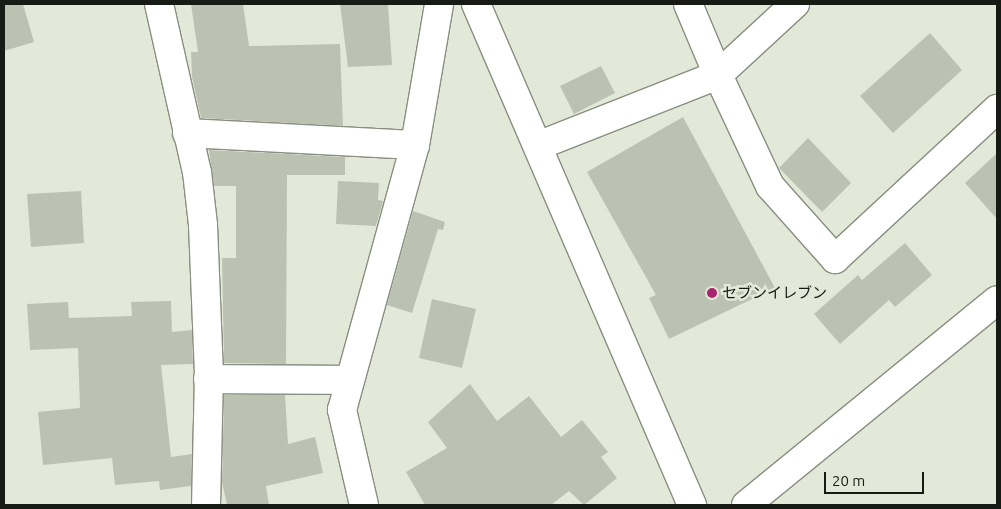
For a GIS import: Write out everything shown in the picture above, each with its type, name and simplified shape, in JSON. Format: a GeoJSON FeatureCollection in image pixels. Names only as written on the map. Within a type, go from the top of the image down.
{"type":"FeatureCollection","features":[{"type":"Feature","properties":{"kind":"street"},"geometry":{"type":"LineString","coordinates":[[159,4],[203,225],[208,379],[206,505]]}},
{"type":"Feature","properties":{"kind":"street"},"geometry":{"type":"LineString","coordinates":[[364,505],[344,428],[342,410],[415,145],[440,4]]}},
{"type":"Feature","properties":{"kind":"street"},"geometry":{"type":"LineString","coordinates":[[476,4],[540,145],[692,505]]}},
{"type":"Feature","properties":{"kind":"street"},"geometry":{"type":"LineString","coordinates":[[688,4],[718,75],[770,186],[836,259],[997,109]]}},
{"type":"Feature","properties":{"kind":"street"},"geometry":{"type":"LineString","coordinates":[[540,145],[718,75],[795,4]]}},
{"type":"Feature","properties":{"kind":"street"},"geometry":{"type":"LineString","coordinates":[[186,133],[415,145]]}},
{"type":"Feature","properties":{"kind":"street"},"geometry":{"type":"LineString","coordinates":[[746,505],[997,300]]}},
{"type":"Feature","properties":{"kind":"street"},"geometry":{"type":"LineString","coordinates":[[208,379],[349,380]]}},
{"type":"Feature","properties":{"kind":"building"},"geometry":{"type":"Polygon","coordinates":[[[4,4],[23,4],[34,42],[4,51],[4,4]]]}},
{"type":"Feature","properties":{"kind":"building"},"geometry":{"type":"Polygon","coordinates":[[[191,4],[243,4],[249,46],[340,44],[343,126],[201,118],[192,77],[191,52],[198,52],[191,4]]]}},
{"type":"Feature","properties":{"kind":"building"},"geometry":{"type":"Polygon","coordinates":[[[340,4],[388,4],[392,65],[348,67],[340,4]]]}},
{"type":"Feature","properties":{"kind":"building"},"geometry":{"type":"Polygon","coordinates":[[[930,33],[962,70],[893,133],[860,96],[930,33]]]}},
{"type":"Feature","properties":{"kind":"building"},"geometry":{"type":"Polygon","coordinates":[[[601,66],[615,93],[574,114],[560,86],[601,66]]]}},
{"type":"Feature","properties":{"kind":"building"},"geometry":{"type":"Polygon","coordinates":[[[683,117],[775,288],[669,339],[649,298],[656,295],[587,172],[683,117]]]}},
{"type":"Feature","properties":{"kind":"building"},"geometry":{"type":"Polygon","coordinates":[[[808,138],[851,183],[822,212],[779,168],[808,138]]]}},
{"type":"Feature","properties":{"kind":"building"},"geometry":{"type":"Polygon","coordinates":[[[209,150],[345,157],[345,175],[287,175],[286,364],[224,363],[222,258],[236,258],[236,186],[214,186],[209,150]]]}},
{"type":"Feature","properties":{"kind":"building"},"geometry":{"type":"Polygon","coordinates":[[[997,153],[997,219],[965,183],[997,153]]]}},
{"type":"Feature","properties":{"kind":"building"},"geometry":{"type":"Polygon","coordinates":[[[338,181],[379,183],[378,200],[383,201],[376,226],[336,224],[338,181]]]}},
{"type":"Feature","properties":{"kind":"building"},"geometry":{"type":"Polygon","coordinates":[[[81,191],[84,243],[31,247],[27,194],[81,191]]]}},
{"type":"Feature","properties":{"kind":"building"},"geometry":{"type":"Polygon","coordinates":[[[413,211],[445,222],[443,230],[438,229],[412,313],[387,305],[413,211]]]}},
{"type":"Feature","properties":{"kind":"building"},"geometry":{"type":"Polygon","coordinates":[[[905,243],[932,275],[895,307],[889,300],[840,344],[814,314],[858,275],[862,280],[905,243]]]}},
{"type":"Feature","properties":{"kind":"building"},"geometry":{"type":"Polygon","coordinates":[[[432,299],[476,309],[462,368],[419,358],[432,299]]]}},
{"type":"Feature","properties":{"kind":"building"},"geometry":{"type":"Polygon","coordinates":[[[171,301],[172,332],[192,330],[193,364],[161,365],[171,457],[192,454],[191,486],[160,490],[159,481],[115,485],[112,458],[43,465],[38,412],[80,408],[78,348],[30,350],[27,304],[68,302],[69,318],[132,316],[131,302],[171,301]]]}},
{"type":"Feature","properties":{"kind":"building"},"geometry":{"type":"Polygon","coordinates":[[[470,384],[497,421],[529,396],[561,437],[582,420],[608,452],[601,457],[617,478],[584,505],[569,491],[551,505],[425,505],[406,472],[447,448],[428,422],[470,384]]]}},
{"type":"Feature","properties":{"kind":"building"},"geometry":{"type":"Polygon","coordinates":[[[224,395],[285,395],[288,444],[315,437],[323,473],[266,486],[269,505],[227,505],[222,482],[224,395]]]}},
{"type":"Feature","properties":{"kind":"place","name":"セブンイレブン"},"geometry":{"type":"Point","coordinates":[712,293]}}]}
